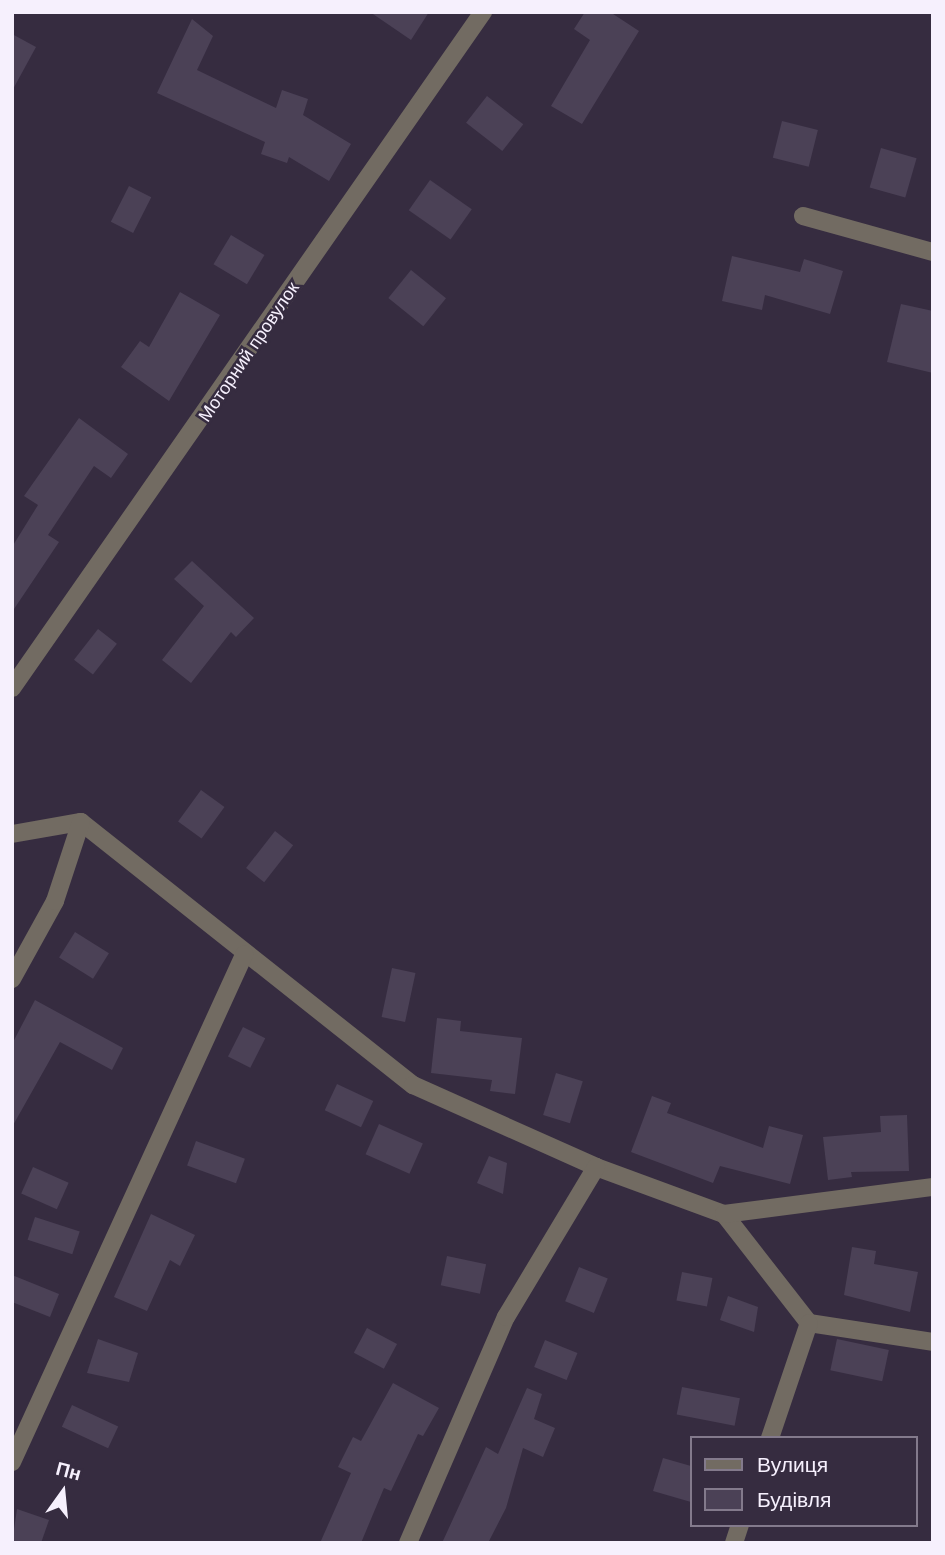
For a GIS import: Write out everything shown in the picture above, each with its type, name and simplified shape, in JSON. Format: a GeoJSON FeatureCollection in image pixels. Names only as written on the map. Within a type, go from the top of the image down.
{"type":"FeatureCollection","features":[{"type":"Feature","properties":{"kind":"street","name":"Моторний провулок"},"geometry":{"type":"LineString","coordinates":[[12,688],[483,12]]}},
{"type":"Feature","properties":{"kind":"street"},"geometry":{"type":"LineString","coordinates":[[803,216],[933,252]]}},
{"type":"Feature","properties":{"kind":"street"},"geometry":{"type":"LineString","coordinates":[[12,834],[81,822],[244,955],[412,1085],[596,1167],[724,1214],[933,1187]]}},
{"type":"Feature","properties":{"kind":"street"},"geometry":{"type":"LineString","coordinates":[[12,979],[55,901],[81,822]]}},
{"type":"Feature","properties":{"kind":"street"},"geometry":{"type":"LineString","coordinates":[[12,1462],[244,955]]}},
{"type":"Feature","properties":{"kind":"street"},"geometry":{"type":"LineString","coordinates":[[408,1543],[506,1317],[596,1167]]}},
{"type":"Feature","properties":{"kind":"street"},"geometry":{"type":"LineString","coordinates":[[724,1214],[809,1323],[933,1342]]}},
{"type":"Feature","properties":{"kind":"street"},"geometry":{"type":"LineString","coordinates":[[771,1436],[809,1323]]}},
{"type":"Feature","properties":{"kind":"building"},"geometry":{"type":"Polygon","coordinates":[[[370,12],[429,12],[411,40],[370,12]]]}},
{"type":"Feature","properties":{"kind":"building"},"geometry":{"type":"Polygon","coordinates":[[[585,12],[610,12],[639,31],[582,124],[551,106],[590,40],[574,29],[585,12]]]}},
{"type":"Feature","properties":{"kind":"building"},"geometry":{"type":"Polygon","coordinates":[[[192,19],[213,36],[197,70],[276,108],[282,90],[308,99],[303,115],[351,144],[329,181],[289,157],[287,163],[261,154],[265,142],[157,93],[192,19]]]}},
{"type":"Feature","properties":{"kind":"building"},"geometry":{"type":"Polygon","coordinates":[[[12,34],[36,47],[12,91],[12,34]]]}},
{"type":"Feature","properties":{"kind":"building"},"geometry":{"type":"Polygon","coordinates":[[[487,96],[523,124],[502,151],[466,123],[487,96]]]}},
{"type":"Feature","properties":{"kind":"building"},"geometry":{"type":"Polygon","coordinates":[[[782,121],[818,130],[809,167],[773,158],[782,121]]]}},
{"type":"Feature","properties":{"kind":"building"},"geometry":{"type":"Polygon","coordinates":[[[881,148],[917,158],[905,198],[870,187],[881,148]]]}},
{"type":"Feature","properties":{"kind":"building"},"geometry":{"type":"Polygon","coordinates":[[[430,180],[472,209],[451,240],[409,210],[430,180]]]}},
{"type":"Feature","properties":{"kind":"building"},"geometry":{"type":"Polygon","coordinates":[[[129,186],[151,197],[133,233],[111,222],[129,186]]]}},
{"type":"Feature","properties":{"kind":"building"},"geometry":{"type":"Polygon","coordinates":[[[231,235],[264,255],[247,284],[213,264],[231,235]]]}},
{"type":"Feature","properties":{"kind":"building"},"geometry":{"type":"Polygon","coordinates":[[[732,256],[800,272],[804,259],[843,271],[830,314],[765,295],[762,310],[722,301],[732,256]]]}},
{"type":"Feature","properties":{"kind":"building"},"geometry":{"type":"Polygon","coordinates":[[[411,270],[446,298],[423,326],[388,298],[411,270]]]}},
{"type":"Feature","properties":{"kind":"building"},"geometry":{"type":"Polygon","coordinates":[[[180,292],[220,315],[169,401],[121,367],[140,341],[149,347],[180,292]]]}},
{"type":"Feature","properties":{"kind":"building"},"geometry":{"type":"Polygon","coordinates":[[[901,304],[933,311],[933,373],[887,362],[901,304]]]}},
{"type":"Feature","properties":{"kind":"building"},"geometry":{"type":"Polygon","coordinates":[[[79,418],[128,454],[111,478],[94,466],[48,535],[59,542],[12,612],[12,547],[38,505],[24,496],[79,418]]]}},
{"type":"Feature","properties":{"kind":"building"},"geometry":{"type":"Polygon","coordinates":[[[192,561],[254,618],[236,637],[231,632],[191,683],[162,660],[204,606],[174,579],[192,561]]]}},
{"type":"Feature","properties":{"kind":"building"},"geometry":{"type":"Polygon","coordinates":[[[98,629],[117,644],[93,675],[74,660],[98,629]]]}},
{"type":"Feature","properties":{"kind":"building"},"geometry":{"type":"Polygon","coordinates":[[[201,790],[224,807],[202,839],[178,822],[201,790]]]}},
{"type":"Feature","properties":{"kind":"building"},"geometry":{"type":"Polygon","coordinates":[[[275,831],[293,845],[264,882],[246,868],[275,831]]]}},
{"type":"Feature","properties":{"kind":"building"},"geometry":{"type":"Polygon","coordinates":[[[75,932],[109,953],[93,979],[59,957],[75,932]]]}},
{"type":"Feature","properties":{"kind":"building"},"geometry":{"type":"Polygon","coordinates":[[[392,968],[415,973],[405,1022],[382,1017],[392,968]]]}},
{"type":"Feature","properties":{"kind":"building"},"geometry":{"type":"Polygon","coordinates":[[[35,1000],[123,1048],[112,1070],[60,1042],[12,1127],[12,1044],[35,1000]]]}},
{"type":"Feature","properties":{"kind":"building"},"geometry":{"type":"Polygon","coordinates":[[[437,1018],[461,1021],[460,1031],[522,1038],[515,1094],[490,1091],[492,1080],[431,1073],[437,1018]]]}},
{"type":"Feature","properties":{"kind":"building"},"geometry":{"type":"Polygon","coordinates":[[[243,1027],[265,1038],[250,1068],[228,1056],[243,1027]]]}},
{"type":"Feature","properties":{"kind":"building"},"geometry":{"type":"Polygon","coordinates":[[[556,1073],[583,1081],[570,1123],[543,1115],[556,1073]]]}},
{"type":"Feature","properties":{"kind":"building"},"geometry":{"type":"Polygon","coordinates":[[[337,1084],[373,1101],[361,1127],[325,1110],[337,1084]]]}},
{"type":"Feature","properties":{"kind":"building"},"geometry":{"type":"Polygon","coordinates":[[[652,1096],[671,1103],[667,1113],[763,1148],[769,1126],[803,1135],[790,1184],[720,1166],[713,1183],[631,1152],[652,1096]]]}},
{"type":"Feature","properties":{"kind":"building"},"geometry":{"type":"Polygon","coordinates":[[[907,1115],[909,1171],[851,1172],[852,1177],[828,1180],[823,1137],[881,1132],[880,1116],[907,1115]]]}},
{"type":"Feature","properties":{"kind":"building"},"geometry":{"type":"Polygon","coordinates":[[[379,1124],[423,1144],[409,1174],[366,1154],[379,1124]]]}},
{"type":"Feature","properties":{"kind":"building"},"geometry":{"type":"Polygon","coordinates":[[[196,1141],[245,1159],[236,1183],[187,1165],[196,1141]]]}},
{"type":"Feature","properties":{"kind":"building"},"geometry":{"type":"Polygon","coordinates":[[[489,1156],[507,1163],[503,1194],[477,1183],[489,1156]]]}},
{"type":"Feature","properties":{"kind":"building"},"geometry":{"type":"Polygon","coordinates":[[[33,1167],[69,1183],[57,1209],[21,1193],[33,1167]]]}},
{"type":"Feature","properties":{"kind":"building"},"geometry":{"type":"Polygon","coordinates":[[[151,1214],[195,1235],[180,1266],[170,1260],[147,1311],[114,1297],[151,1214]]]}},
{"type":"Feature","properties":{"kind":"building"},"geometry":{"type":"Polygon","coordinates":[[[35,1217],[80,1232],[72,1254],[28,1240],[35,1217]]]}},
{"type":"Feature","properties":{"kind":"building"},"geometry":{"type":"Polygon","coordinates":[[[852,1247],[876,1251],[874,1264],[918,1272],[910,1312],[844,1295],[852,1247]]]}},
{"type":"Feature","properties":{"kind":"building"},"geometry":{"type":"Polygon","coordinates":[[[447,1256],[486,1264],[480,1294],[441,1285],[447,1256]]]}},
{"type":"Feature","properties":{"kind":"building"},"geometry":{"type":"Polygon","coordinates":[[[579,1267],[608,1279],[594,1313],[565,1301],[579,1267]]]}},
{"type":"Feature","properties":{"kind":"building"},"geometry":{"type":"Polygon","coordinates":[[[682,1272],[712,1278],[707,1306],[676,1300],[682,1272]]]}},
{"type":"Feature","properties":{"kind":"building"},"geometry":{"type":"Polygon","coordinates":[[[12,1275],[59,1294],[50,1317],[12,1302],[12,1275]]]}},
{"type":"Feature","properties":{"kind":"building"},"geometry":{"type":"Polygon","coordinates":[[[728,1296],[758,1307],[754,1332],[720,1320],[728,1296]]]}},
{"type":"Feature","properties":{"kind":"building"},"geometry":{"type":"Polygon","coordinates":[[[367,1328],[397,1344],[384,1369],[354,1353],[367,1328]]]}},
{"type":"Feature","properties":{"kind":"building"},"geometry":{"type":"Polygon","coordinates":[[[98,1339],[138,1353],[129,1382],[87,1373],[98,1339]]]}},
{"type":"Feature","properties":{"kind":"building"},"geometry":{"type":"Polygon","coordinates":[[[837,1339],[889,1350],[882,1381],[830,1370],[837,1339]]]}},
{"type":"Feature","properties":{"kind":"building"},"geometry":{"type":"Polygon","coordinates":[[[545,1340],[577,1353],[567,1380],[534,1367],[545,1340]]]}},
{"type":"Feature","properties":{"kind":"building"},"geometry":{"type":"Polygon","coordinates":[[[393,1383],[439,1408],[423,1436],[418,1434],[391,1491],[384,1488],[361,1543],[320,1543],[351,1473],[338,1467],[353,1437],[361,1441],[393,1383]]]}},
{"type":"Feature","properties":{"kind":"building"},"geometry":{"type":"Polygon","coordinates":[[[682,1387],[740,1398],[735,1426],[677,1414],[682,1387]]]}},
{"type":"Feature","properties":{"kind":"building"},"geometry":{"type":"Polygon","coordinates":[[[527,1388],[542,1394],[534,1419],[555,1428],[543,1457],[523,1448],[506,1508],[488,1543],[442,1543],[486,1447],[498,1454],[527,1388]]]}},
{"type":"Feature","properties":{"kind":"building"},"geometry":{"type":"Polygon","coordinates":[[[72,1405],[118,1427],[108,1448],[62,1427],[72,1405]]]}},
{"type":"Feature","properties":{"kind":"building"},"geometry":{"type":"Polygon","coordinates":[[[663,1458],[690,1466],[690,1502],[653,1491],[663,1458]]]}},
{"type":"Feature","properties":{"kind":"building"},"geometry":{"type":"Polygon","coordinates":[[[17,1509],[49,1520],[41,1543],[12,1543],[17,1509]]]}}]}
